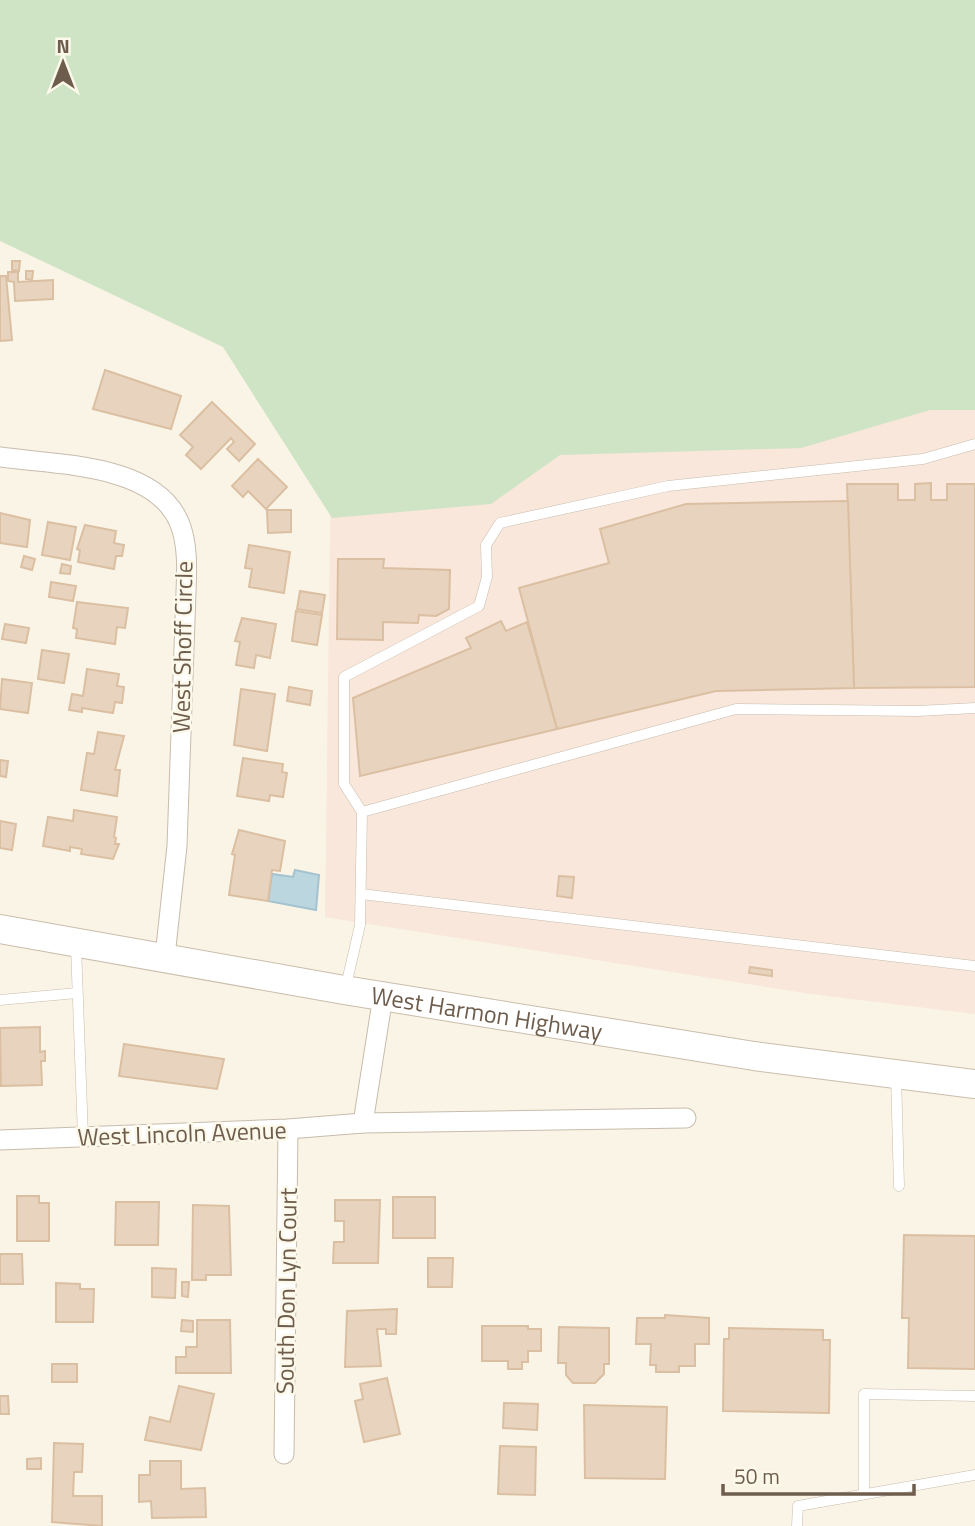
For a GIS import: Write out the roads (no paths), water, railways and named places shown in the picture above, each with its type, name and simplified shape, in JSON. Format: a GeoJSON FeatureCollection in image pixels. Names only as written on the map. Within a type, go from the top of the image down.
{"type":"FeatureCollection","features":[{"type":"Feature","properties":{"kind":"main road","name":"West Harmon Highway"},"geometry":{"type":"LineString","coordinates":[[0,929],[344,990],[740,1054],[975,1084]]}},
{"type":"Feature","properties":{"kind":"street","name":"West Shoff Circle"},"geometry":{"type":"LineString","coordinates":[[0,457],[119,474],[144,483],[169,505],[180,523],[187,570],[177,846],[165,957]]}},
{"type":"Feature","properties":{"kind":"street"},"geometry":{"type":"LineString","coordinates":[[363,1122],[383,996]]}},
{"type":"Feature","properties":{"kind":"street","name":"West Lincoln Avenue"},"geometry":{"type":"LineString","coordinates":[[0,1140],[288,1129],[363,1122],[686,1118]]}},
{"type":"Feature","properties":{"kind":"street","name":"South Don Lyn Court"},"geometry":{"type":"LineString","coordinates":[[284,1454],[288,1129]]}},
{"type":"Feature","properties":{"kind":"lane"},"geometry":{"type":"LineString","coordinates":[[344,990],[360,925],[362,812],[344,785],[344,677],[479,606],[487,577],[486,545],[500,523],[668,486],[923,459],[975,444]]}},
{"type":"Feature","properties":{"kind":"lane"},"geometry":{"type":"LineString","coordinates":[[362,812],[736,709],[975,708]]}},
{"type":"Feature","properties":{"kind":"lane"},"geometry":{"type":"LineString","coordinates":[[361,894],[975,966]]}},
{"type":"Feature","properties":{"kind":"lane"},"geometry":{"type":"LineString","coordinates":[[75,942],[83,1137]]}},
{"type":"Feature","properties":{"kind":"lane"},"geometry":{"type":"LineString","coordinates":[[0,1000],[77,993]]}},
{"type":"Feature","properties":{"kind":"lane"},"geometry":{"type":"LineString","coordinates":[[896,1075],[899,1186]]}},
{"type":"Feature","properties":{"kind":"lane"},"geometry":{"type":"LineString","coordinates":[[864,1492],[864,1394],[975,1396]]}},
{"type":"Feature","properties":{"kind":"lane"},"geometry":{"type":"LineString","coordinates":[[797,1526],[798,1506],[864,1492],[975,1475]]}},
{"type":"Feature","properties":{"kind":"water"},"geometry":{"type":"Polygon","coordinates":[[[295,870],[319,875],[316,910],[268,901],[272,874],[293,877],[295,870]]]}}]}
